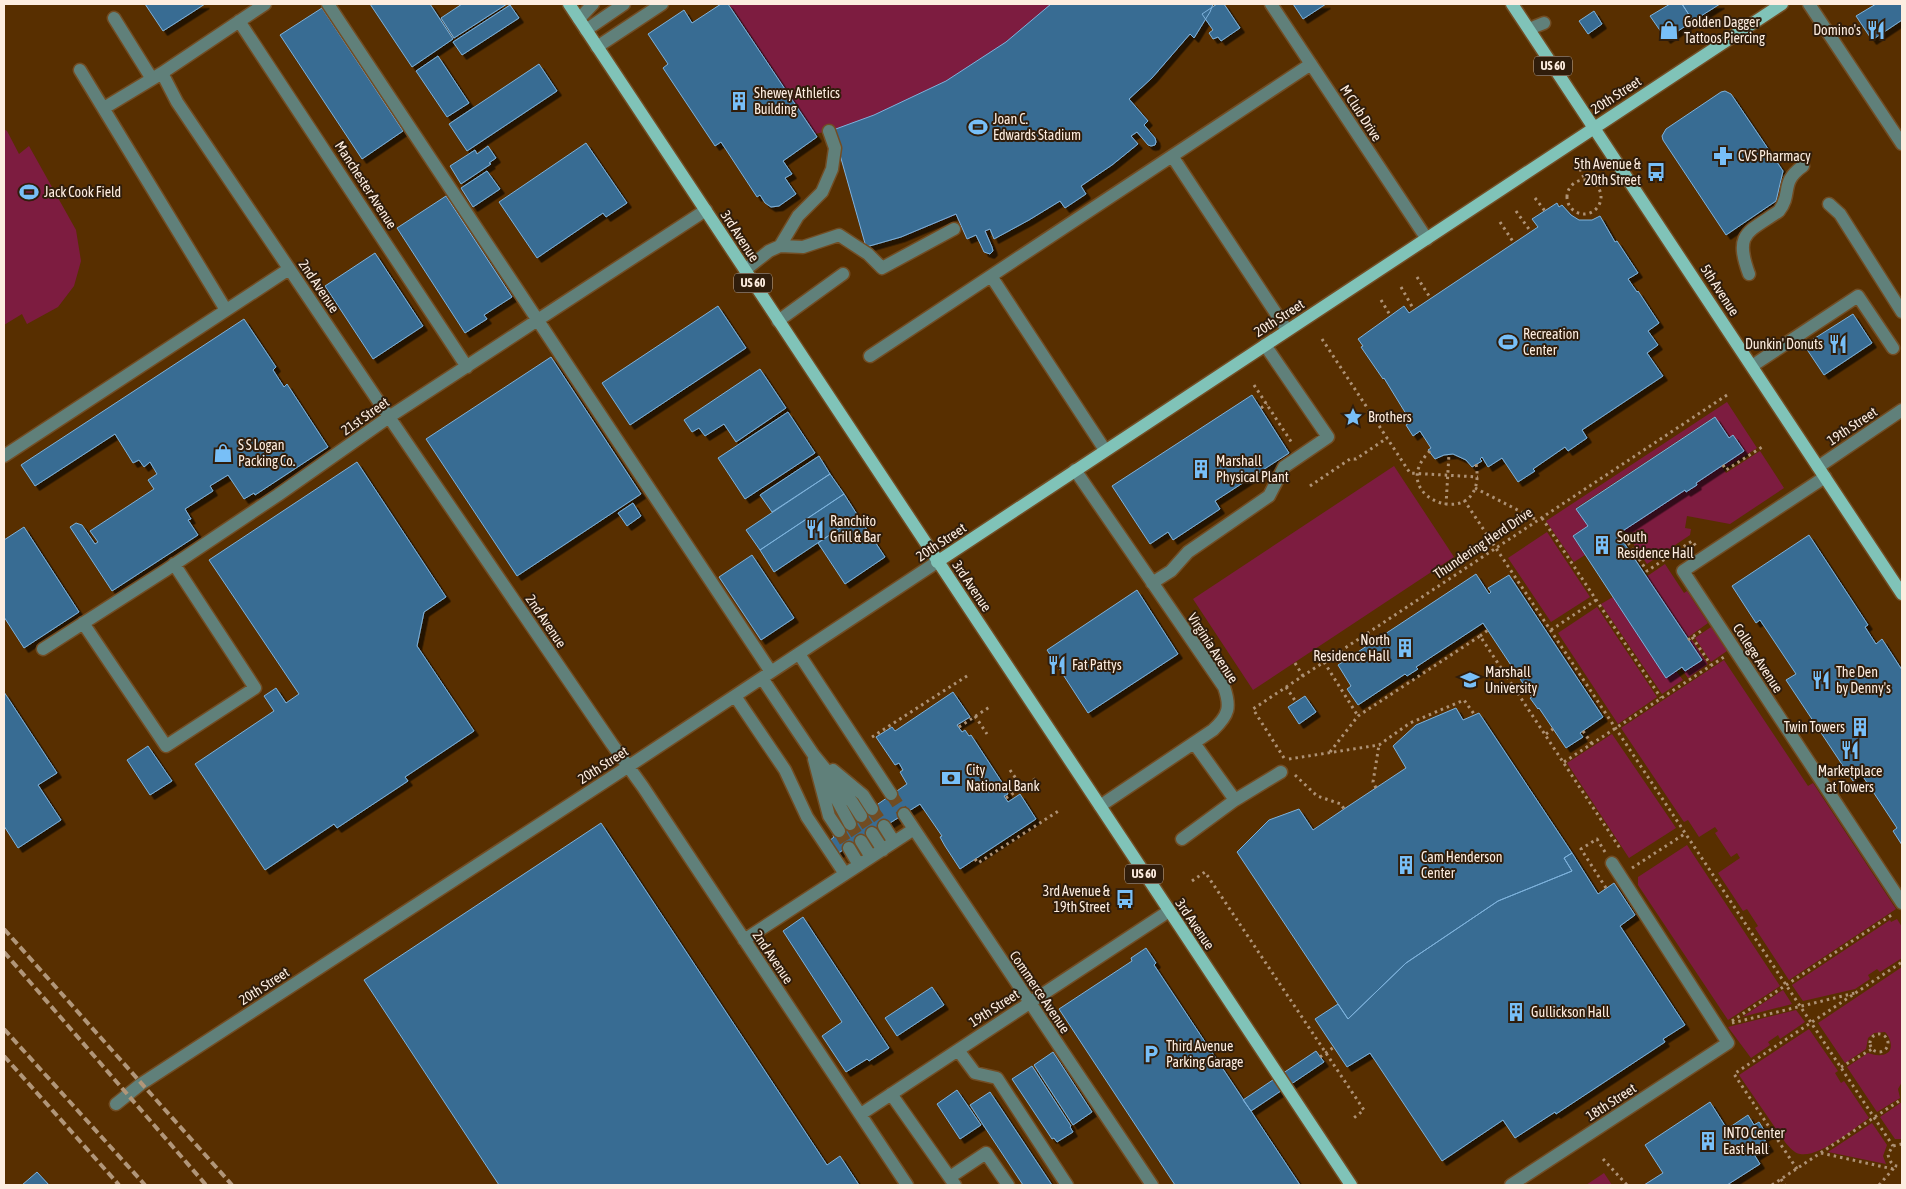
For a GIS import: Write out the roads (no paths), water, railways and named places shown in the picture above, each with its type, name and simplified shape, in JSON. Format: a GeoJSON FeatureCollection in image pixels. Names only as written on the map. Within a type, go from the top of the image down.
{"type":"FeatureCollection","features":[{"type":"Feature","properties":{"kind":"main road","name":"3rd Avenue"},"geometry":{"type":"LineString","coordinates":[[569,4],[1351,1185]]}},
{"type":"Feature","properties":{"kind":"main road","name":"5th Avenue"},"geometry":{"type":"LineString","coordinates":[[1512,4],[1902,594]]}},
{"type":"Feature","properties":{"kind":"main road","name":"20th Street"},"geometry":{"type":"LineString","coordinates":[[937,562],[1427,239],[1777,5]]}},
{"type":"Feature","properties":{"kind":"street"},"geometry":{"type":"LineString","coordinates":[[104,108],[157,76],[265,4]]}},
{"type":"Feature","properties":{"kind":"street"},"geometry":{"type":"LineString","coordinates":[[328,4],[538,322],[767,675],[813,754],[840,809],[850,824]]}},
{"type":"Feature","properties":{"kind":"street"},"geometry":{"type":"LineString","coordinates":[[582,24],[593,4]]}},
{"type":"Feature","properties":{"kind":"street"},"geometry":{"type":"LineString","coordinates":[[582,24],[624,4]]}},
{"type":"Feature","properties":{"kind":"street"},"geometry":{"type":"LineString","coordinates":[[597,47],[662,4]]}},
{"type":"Feature","properties":{"kind":"street","name":"M Club Drive"},"geometry":{"type":"LineString","coordinates":[[1271,4],[1427,239]]}},
{"type":"Feature","properties":{"kind":"street"},"geometry":{"type":"LineString","coordinates":[[1810,4],[1902,144]]}},
{"type":"Feature","properties":{"kind":"street","name":"2nd Avenue"},"geometry":{"type":"LineString","coordinates":[[114,18],[182,109],[389,417],[629,766],[907,1185]]}},
{"type":"Feature","properties":{"kind":"street","name":"Manchester Avenue"},"geometry":{"type":"LineString","coordinates":[[239,21],[467,367]]}},
{"type":"Feature","properties":{"kind":"street"},"geometry":{"type":"LineString","coordinates":[[1529,30],[1544,23]]}},
{"type":"Feature","properties":{"kind":"street"},"geometry":{"type":"LineString","coordinates":[[870,356],[1311,64]]}},
{"type":"Feature","properties":{"kind":"street"},"geometry":{"type":"LineString","coordinates":[[80,70],[226,310]]}},
{"type":"Feature","properties":{"kind":"street"},"geometry":{"type":"LineString","coordinates":[[780,246],[798,216],[822,192],[832,170],[835,148],[829,130]]}},
{"type":"Feature","properties":{"kind":"street"},"geometry":{"type":"LineString","coordinates":[[1172,156],[1287,330]]}},
{"type":"Feature","properties":{"kind":"street"},"geometry":{"type":"LineString","coordinates":[[1749,274],[1742,256],[1743,240],[1747,233],[1779,211],[1783,206],[1790,178],[1803,166]]}},
{"type":"Feature","properties":{"kind":"street"},"geometry":{"type":"LineString","coordinates":[[1829,204],[1840,214],[1902,312]]}},
{"type":"Feature","properties":{"kind":"street","name":"21st Street"},"geometry":{"type":"LineString","coordinates":[[43,649],[278,495],[389,417],[538,322],[706,210]]}},
{"type":"Feature","properties":{"kind":"street"},"geometry":{"type":"LineString","coordinates":[[745,270],[769,251],[780,246],[803,247],[839,235],[868,254],[882,268],[954,229]]}},
{"type":"Feature","properties":{"kind":"street"},"geometry":{"type":"LineString","coordinates":[[4,456],[289,269]]}},
{"type":"Feature","properties":{"kind":"street"},"geometry":{"type":"LineString","coordinates":[[778,321],[843,274]]}},
{"type":"Feature","properties":{"kind":"street"},"geometry":{"type":"LineString","coordinates":[[991,276],[1105,450]]}},
{"type":"Feature","properties":{"kind":"street"},"geometry":{"type":"LineString","coordinates":[[1752,366],[1858,296],[1894,348]]}},
{"type":"Feature","properties":{"kind":"street"},"geometry":{"type":"LineString","coordinates":[[1152,583],[1171,571],[1188,552],[1269,496],[1284,466],[1328,437],[1265,345]]}},
{"type":"Feature","properties":{"kind":"street","name":"19th Street"},"geometry":{"type":"LineString","coordinates":[[1822,472],[1902,410]]}},
{"type":"Feature","properties":{"kind":"street","name":"Virginia Avenue"},"geometry":{"type":"LineString","coordinates":[[1075,470],[1224,687],[1229,702],[1227,712],[1214,730],[1100,806]]}},
{"type":"Feature","properties":{"kind":"street","name":"College Avenue"},"geometry":{"type":"LineString","coordinates":[[1822,472],[1683,571],[1899,907]]}},
{"type":"Feature","properties":{"kind":"street","name":"20th Street"},"geometry":{"type":"LineString","coordinates":[[116,1104],[141,1084],[629,766],[937,562]]}},
{"type":"Feature","properties":{"kind":"street"},"geometry":{"type":"LineString","coordinates":[[84,623],[166,746],[255,688],[174,564]]}},
{"type":"Feature","properties":{"kind":"street"},"geometry":{"type":"LineString","coordinates":[[799,654],[891,794]]}},
{"type":"Feature","properties":{"kind":"street"},"geometry":{"type":"LineString","coordinates":[[735,696],[786,770],[807,817],[845,874]]}},
{"type":"Feature","properties":{"kind":"street"},"geometry":{"type":"LineString","coordinates":[[1194,743],[1235,800]]}},
{"type":"Feature","properties":{"kind":"street"},"geometry":{"type":"LineString","coordinates":[[813,754],[863,795],[872,809]]}},
{"type":"Feature","properties":{"kind":"street"},"geometry":{"type":"LineString","coordinates":[[813,754],[861,816]]}},
{"type":"Feature","properties":{"kind":"street"},"geometry":{"type":"LineString","coordinates":[[813,754],[829,816],[838,831]]}},
{"type":"Feature","properties":{"kind":"street"},"geometry":{"type":"LineString","coordinates":[[1182,840],[1235,800],[1287,767]]}},
{"type":"Feature","properties":{"kind":"street","name":"Commerce Avenue"},"geometry":{"type":"LineString","coordinates":[[904,814],[1150,1182]]}},
{"type":"Feature","properties":{"kind":"street"},"geometry":{"type":"LineString","coordinates":[[884,826],[894,842]]}},
{"type":"Feature","properties":{"kind":"street"},"geometry":{"type":"LineString","coordinates":[[744,940],[914,829]]}},
{"type":"Feature","properties":{"kind":"street"},"geometry":{"type":"LineString","coordinates":[[872,833],[883,850]]}},
{"type":"Feature","properties":{"kind":"street"},"geometry":{"type":"LineString","coordinates":[[861,841],[871,857]]}},
{"type":"Feature","properties":{"kind":"street"},"geometry":{"type":"LineString","coordinates":[[849,848],[860,865]]}},
{"type":"Feature","properties":{"kind":"street","name":"18th Street"},"geometry":{"type":"LineString","coordinates":[[1511,1185],[1728,1043],[1612,863]]}},
{"type":"Feature","properties":{"kind":"street","name":"19th Street"},"geometry":{"type":"LineString","coordinates":[[860,1114],[1169,912]]}},
{"type":"Feature","properties":{"kind":"street"},"geometry":{"type":"LineString","coordinates":[[958,1050],[975,1073],[997,1078],[1068,1185]]}},
{"type":"Feature","properties":{"kind":"street"},"geometry":{"type":"LineString","coordinates":[[892,1094],[952,1181],[986,1153],[1008,1185]]}},
{"type":"Feature","properties":{"kind":"street"},"geometry":{"type":"LineString","coordinates":[[1136,1185],[1150,1182]]}},
{"type":"Feature","properties":{"kind":"tunnel"},"geometry":{"type":"LineString","coordinates":[[891,794],[904,814]]}},
{"type":"Feature","properties":{"kind":"tunnel"},"geometry":{"type":"LineString","coordinates":[[872,809],[884,826]]}},
{"type":"Feature","properties":{"kind":"tunnel"},"geometry":{"type":"LineString","coordinates":[[861,816],[872,833]]}},
{"type":"Feature","properties":{"kind":"tunnel"},"geometry":{"type":"LineString","coordinates":[[850,824],[861,841]]}},
{"type":"Feature","properties":{"kind":"tunnel"},"geometry":{"type":"LineString","coordinates":[[839,831],[849,848]]}},
{"type":"Feature","properties":{"kind":"railway"},"geometry":{"type":"LineString","coordinates":[[4,929],[232,1185]]}},
{"type":"Feature","properties":{"kind":"railway"},"geometry":{"type":"LineString","coordinates":[[4,952],[206,1185]]}},
{"type":"Feature","properties":{"kind":"railway"},"geometry":{"type":"LineString","coordinates":[[4,1029],[145,1185]]}},
{"type":"Feature","properties":{"kind":"railway"},"geometry":{"type":"LineString","coordinates":[[4,1056],[119,1185]]}},
{"type":"Feature","properties":{"kind":"place","name":"Golden Dagger Tattoos Piercing"},"geometry":{"type":"Point","coordinates":[1669,30]}},
{"type":"Feature","properties":{"kind":"place","name":"Domino's"},"geometry":{"type":"Point","coordinates":[1876,30]}},
{"type":"Feature","properties":{"kind":"place","name":"Shewey Athletics Building"},"geometry":{"type":"Point","coordinates":[739,101]}},
{"type":"Feature","properties":{"kind":"place","name":"Joan C. Edwards Stadium"},"geometry":{"type":"Point","coordinates":[978,127]}},
{"type":"Feature","properties":{"kind":"place","name":"CVS Pharmacy"},"geometry":{"type":"Point","coordinates":[1723,156]}},
{"type":"Feature","properties":{"kind":"place","name":"5th Avenue & 20th Street"},"geometry":{"type":"Point","coordinates":[1656,172]}},
{"type":"Feature","properties":{"kind":"place","name":"Jack Cook Field"},"geometry":{"type":"Point","coordinates":[29,192]}},
{"type":"Feature","properties":{"kind":"place","name":"Recreation Center"},"geometry":{"type":"Point","coordinates":[1508,342]}},
{"type":"Feature","properties":{"kind":"place","name":"Dunkin' Donuts"},"geometry":{"type":"Point","coordinates":[1838,344]}},
{"type":"Feature","properties":{"kind":"place","name":"Brothers"},"geometry":{"type":"Point","coordinates":[1353,417]}},
{"type":"Feature","properties":{"kind":"place","name":"S S Logan Packing Co."},"geometry":{"type":"Point","coordinates":[223,453]}},
{"type":"Feature","properties":{"kind":"place","name":"Marshall Physical Plant"},"geometry":{"type":"Point","coordinates":[1201,469]}},
{"type":"Feature","properties":{"kind":"place","name":"Ranchito Grill & Bar"},"geometry":{"type":"Point","coordinates":[815,529]}},
{"type":"Feature","properties":{"kind":"place","name":"South Residence Hall"},"geometry":{"type":"Point","coordinates":[1602,545]}},
{"type":"Feature","properties":{"kind":"place","name":"North Residence Hall"},"geometry":{"type":"Point","coordinates":[1405,648]}},
{"type":"Feature","properties":{"kind":"place","name":"Fat Pattys"},"geometry":{"type":"Point","coordinates":[1057,665]}},
{"type":"Feature","properties":{"kind":"place","name":"Marshall University"},"geometry":{"type":"Point","coordinates":[1470,680]}},
{"type":"Feature","properties":{"kind":"place","name":"The Den by Denny's"},"geometry":{"type":"Point","coordinates":[1821,680]}},
{"type":"Feature","properties":{"kind":"place","name":"Twin Towers"},"geometry":{"type":"Point","coordinates":[1860,727]}},
{"type":"Feature","properties":{"kind":"place","name":"Marketplace at Towers"},"geometry":{"type":"Point","coordinates":[1850,750]}},
{"type":"Feature","properties":{"kind":"place","name":"City National Bank"},"geometry":{"type":"Point","coordinates":[951,778]}},
{"type":"Feature","properties":{"kind":"place","name":"Cam Henderson Center"},"geometry":{"type":"Point","coordinates":[1406,865]}},
{"type":"Feature","properties":{"kind":"place","name":"3rd Avenue & 19th Street"},"geometry":{"type":"Point","coordinates":[1125,899]}},
{"type":"Feature","properties":{"kind":"place","name":"Gullickson Hall"},"geometry":{"type":"Point","coordinates":[1516,1012]}},
{"type":"Feature","properties":{"kind":"place","name":"Third Avenue Parking Garage"},"geometry":{"type":"Point","coordinates":[1151,1054]}},
{"type":"Feature","properties":{"kind":"place","name":"INTO Center East Hall"},"geometry":{"type":"Point","coordinates":[1708,1141]}}]}
